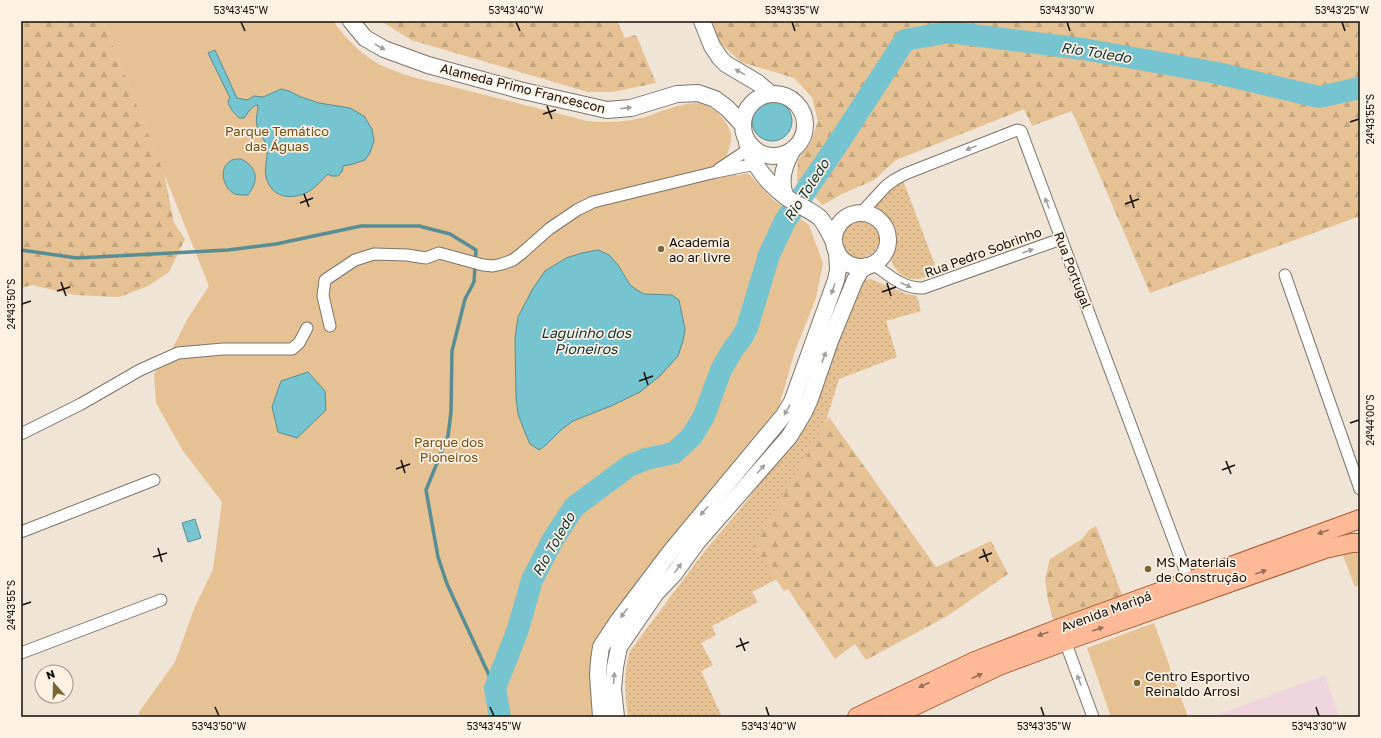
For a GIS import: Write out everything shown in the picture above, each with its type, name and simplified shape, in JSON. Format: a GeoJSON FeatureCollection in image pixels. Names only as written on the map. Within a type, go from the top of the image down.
{"type":"FeatureCollection","features":[{"type":"Feature","properties":{"kind":"main road","name":"Avenida Maripá"},"geometry":{"type":"LineString","coordinates":[[857,717],[975,661],[1060,628],[1360,519]]}},
{"type":"Feature","properties":{"kind":"main road","name":"Avenida Maripá"},"geometry":{"type":"LineString","coordinates":[[891,717],[999,666],[1065,641],[1325,549],[1352,542],[1360,543]]}},
{"type":"Feature","properties":{"kind":"street","name":"Alameda Primo Francescon"},"geometry":{"type":"LineString","coordinates":[[351,21],[365,38],[384,49],[428,65],[520,90],[587,106],[607,110],[631,108],[677,94],[698,93],[715,99],[727,108],[746,138]]}},
{"type":"Feature","properties":{"kind":"street"},"geometry":{"type":"LineString","coordinates":[[702,21],[712,46],[726,64],[758,83],[771,94]]}},
{"type":"Feature","properties":{"kind":"street"},"geometry":{"type":"LineString","coordinates":[[746,138],[759,152],[768,155],[781,154],[793,148],[800,141],[804,132],[802,113],[797,105],[790,98],[771,94],[762,96],[754,101],[748,108],[744,116],[746,138],[756,164],[761,173],[787,197],[813,214],[825,225],[841,258],[849,264],[858,267],[870,265]]}},
{"type":"Feature","properties":{"kind":"street","name":"Rua Portugal"},"geometry":{"type":"LineString","coordinates":[[861,213],[873,198],[886,186],[905,174],[1017,130],[1020,131],[1190,581]]}},
{"type":"Feature","properties":{"kind":"street"},"geometry":{"type":"LineString","coordinates":[[716,172],[746,138]]}},
{"type":"Feature","properties":{"kind":"street"},"geometry":{"type":"LineString","coordinates":[[787,197],[784,192],[782,176],[786,162],[793,148]]}},
{"type":"Feature","properties":{"kind":"street"},"geometry":{"type":"LineString","coordinates":[[330,326],[323,296],[325,280],[355,260],[374,254],[407,255],[426,258],[438,253],[483,265],[493,266],[513,260],[522,254],[549,229],[577,210],[593,202],[716,172],[756,164]]}},
{"type":"Feature","properties":{"kind":"street"},"geometry":{"type":"LineString","coordinates":[[813,214],[845,218]]}},
{"type":"Feature","properties":{"kind":"street"},"geometry":{"type":"LineString","coordinates":[[601,717],[598,675],[601,648],[618,621],[671,551],[784,415],[792,402],[836,280],[838,270],[835,233],[839,225],[845,218],[852,214],[869,214],[877,218],[883,224],[887,232],[887,249],[882,257],[857,275],[830,341],[810,399],[803,414],[789,437],[698,541],[674,574],[656,593],[619,646],[613,689],[616,717]]}},
{"type":"Feature","properties":{"kind":"street","name":"Rua Pedro Sobrinho"},"geometry":{"type":"LineString","coordinates":[[870,265],[906,286],[915,289],[924,288],[1061,239]]}},
{"type":"Feature","properties":{"kind":"street"},"geometry":{"type":"LineString","coordinates":[[1285,275],[1360,489]]}},
{"type":"Feature","properties":{"kind":"street"},"geometry":{"type":"LineString","coordinates":[[21,434],[81,404],[140,370],[178,353],[223,348],[292,349],[299,343],[307,328]]}},
{"type":"Feature","properties":{"kind":"street"},"geometry":{"type":"LineString","coordinates":[[21,532],[154,480]]}},
{"type":"Feature","properties":{"kind":"street"},"geometry":{"type":"LineString","coordinates":[[21,653],[161,600]]}},
{"type":"Feature","properties":{"kind":"street"},"geometry":{"type":"LineString","coordinates":[[1065,641],[1093,717]]}},
{"type":"Feature","properties":{"kind":"shaded area"},"geometry":{"type":"Polygon","coordinates":[[[1325,676],[1339,717],[1212,717],[1292,687],[1325,676]]]}},
{"type":"Feature","properties":{"kind":"green space"},"geometry":{"type":"Polygon","coordinates":[[[21,21],[103,21],[164,173],[174,223],[185,239],[169,272],[148,286],[119,297],[75,295],[32,285],[21,288],[21,21]]]}},
{"type":"Feature","properties":{"kind":"green space","name":"Parque dos Pioneiros"},"geometry":{"type":"Polygon","coordinates":[[[103,21],[333,21],[344,35],[370,59],[393,71],[587,121],[608,122],[642,118],[682,105],[695,103],[701,104],[713,109],[719,114],[730,130],[731,139],[725,160],[737,176],[748,173],[772,199],[809,225],[823,263],[816,298],[795,351],[779,406],[599,639],[597,717],[139,717],[139,712],[175,662],[194,609],[213,569],[222,502],[183,451],[156,403],[154,374],[172,349],[188,318],[209,286],[103,21]]]}},
{"type":"Feature","properties":{"kind":"green space"},"geometry":{"type":"Polygon","coordinates":[[[381,21],[617,21],[625,38],[636,35],[656,83],[612,92],[588,92],[411,40],[381,21]]]}},
{"type":"Feature","properties":{"kind":"green space"},"geometry":{"type":"Polygon","coordinates":[[[708,21],[1360,21],[1360,216],[1150,293],[1072,111],[1032,126],[1024,109],[896,160],[874,180],[842,194],[823,205],[797,181],[798,160],[811,142],[818,121],[812,97],[794,78],[741,62],[718,41],[708,21]]]}},
{"type":"Feature","properties":{"kind":"green space"},"geometry":{"type":"Polygon","coordinates":[[[903,180],[938,273],[918,279],[907,278],[898,272],[892,262],[889,223],[881,210],[872,205],[879,197],[903,180]]]}},
{"type":"Feature","properties":{"kind":"green space"},"geometry":{"type":"Polygon","coordinates":[[[855,216],[863,216],[871,219],[877,225],[880,237],[877,249],[871,255],[863,258],[855,258],[847,255],[841,249],[838,241],[838,233],[841,225],[847,219],[855,216]]]}},
{"type":"Feature","properties":{"kind":"green space"},"geometry":{"type":"Polygon","coordinates":[[[870,279],[907,294],[917,296],[921,311],[886,321],[897,357],[839,379],[777,579],[752,592],[758,602],[712,626],[716,635],[701,643],[713,665],[701,671],[722,717],[628,717],[625,692],[626,668],[630,651],[707,548],[739,511],[802,426],[856,289],[862,281],[870,279]]]}},
{"type":"Feature","properties":{"kind":"green space"},"geometry":{"type":"Polygon","coordinates":[[[829,417],[936,567],[991,541],[1008,574],[949,615],[866,660],[855,644],[835,659],[788,589],[784,591],[754,547],[829,417]]]}},
{"type":"Feature","properties":{"kind":"green space"},"geometry":{"type":"Polygon","coordinates":[[[1096,526],[1123,597],[1054,622],[1048,601],[1045,579],[1050,559],[1082,539],[1089,530],[1096,526]]]}},
{"type":"Feature","properties":{"kind":"green space"},"geometry":{"type":"Polygon","coordinates":[[[1347,551],[1360,552],[1360,585],[1355,587],[1342,553],[1347,551]]]}},
{"type":"Feature","properties":{"kind":"green space","name":"Centro Esportivo Reinaldo Arrosi"},"geometry":{"type":"Polygon","coordinates":[[[1154,623],[1188,717],[1111,717],[1087,648],[1154,623]]]}},
{"type":"Feature","properties":{"kind":"water"},"geometry":{"type":"Polygon","coordinates":[[[215,50],[237,98],[247,100],[254,96],[263,97],[281,89],[319,103],[350,108],[364,116],[372,129],[374,141],[370,153],[365,160],[343,166],[342,172],[338,176],[328,174],[308,192],[295,196],[277,193],[272,189],[266,177],[265,170],[267,149],[256,123],[258,105],[252,108],[244,118],[239,118],[232,110],[228,101],[230,98],[208,53],[215,50]]]}},
{"type":"Feature","properties":{"kind":"water"},"geometry":{"type":"Polygon","coordinates":[[[768,101],[776,101],[783,104],[789,110],[792,121],[789,132],[783,138],[776,141],[768,141],[761,138],[755,132],[752,125],[752,117],[755,110],[761,104],[768,101]]]}},
{"type":"Feature","properties":{"kind":"water"},"geometry":{"type":"Polygon","coordinates":[[[236,159],[241,159],[251,166],[255,175],[254,185],[248,195],[235,194],[231,192],[225,184],[223,174],[226,165],[229,162],[236,159]]]}},
{"type":"Feature","properties":{"kind":"water","name":"Laguinho dos Pioneiros"},"geometry":{"type":"Polygon","coordinates":[[[598,250],[609,255],[618,265],[630,285],[637,290],[644,294],[672,295],[679,300],[685,329],[683,341],[678,356],[660,376],[640,392],[611,406],[573,421],[539,450],[530,444],[518,414],[516,397],[515,338],[518,317],[532,290],[545,271],[566,258],[598,250]]]}},
{"type":"Feature","properties":{"kind":"water"},"geometry":{"type":"Polygon","coordinates":[[[308,372],[325,391],[326,410],[297,438],[278,432],[272,407],[281,381],[308,372]]]}},
{"type":"Feature","properties":{"kind":"water"},"geometry":{"type":"Polygon","coordinates":[[[195,519],[201,538],[188,542],[182,523],[195,519]]]}},
{"type":"Feature","properties":{"kind":"waterway","name":"Rio Toledo"},"geometry":{"type":"LineString","coordinates":[[500,717],[495,688],[517,632],[532,580],[552,541],[574,507],[629,466],[646,459],[674,453],[692,436],[704,416],[721,370],[747,328],[769,255],[785,221],[837,145],[905,40],[949,32],[1083,49],[1217,73],[1319,97],[1360,88]]}},
{"type":"Feature","properties":{"kind":"waterway"},"geometry":{"type":"LineString","coordinates":[[21,250],[77,258],[228,250],[276,244],[361,226],[419,226],[450,234],[476,250],[474,282],[465,299],[452,351],[451,412],[448,436],[426,490],[438,557],[447,584],[495,688]]}},
{"type":"Feature","properties":{"kind":"place","name":"Academia ao ar livre"},"geometry":{"type":"Point","coordinates":[661,249]}},
{"type":"Feature","properties":{"kind":"place","name":"MS Materiais de Construção"},"geometry":{"type":"Point","coordinates":[1148,569]}},
{"type":"Feature","properties":{"kind":"place","name":"Centro Esportivo Reinaldo Arrosi"},"geometry":{"type":"Point","coordinates":[1137,683]}},
{"type":"Feature","properties":{"kind":"park label","name":"Parque Temático das Águas"},"geometry":{"type":"Point","coordinates":[277,138]}}]}
